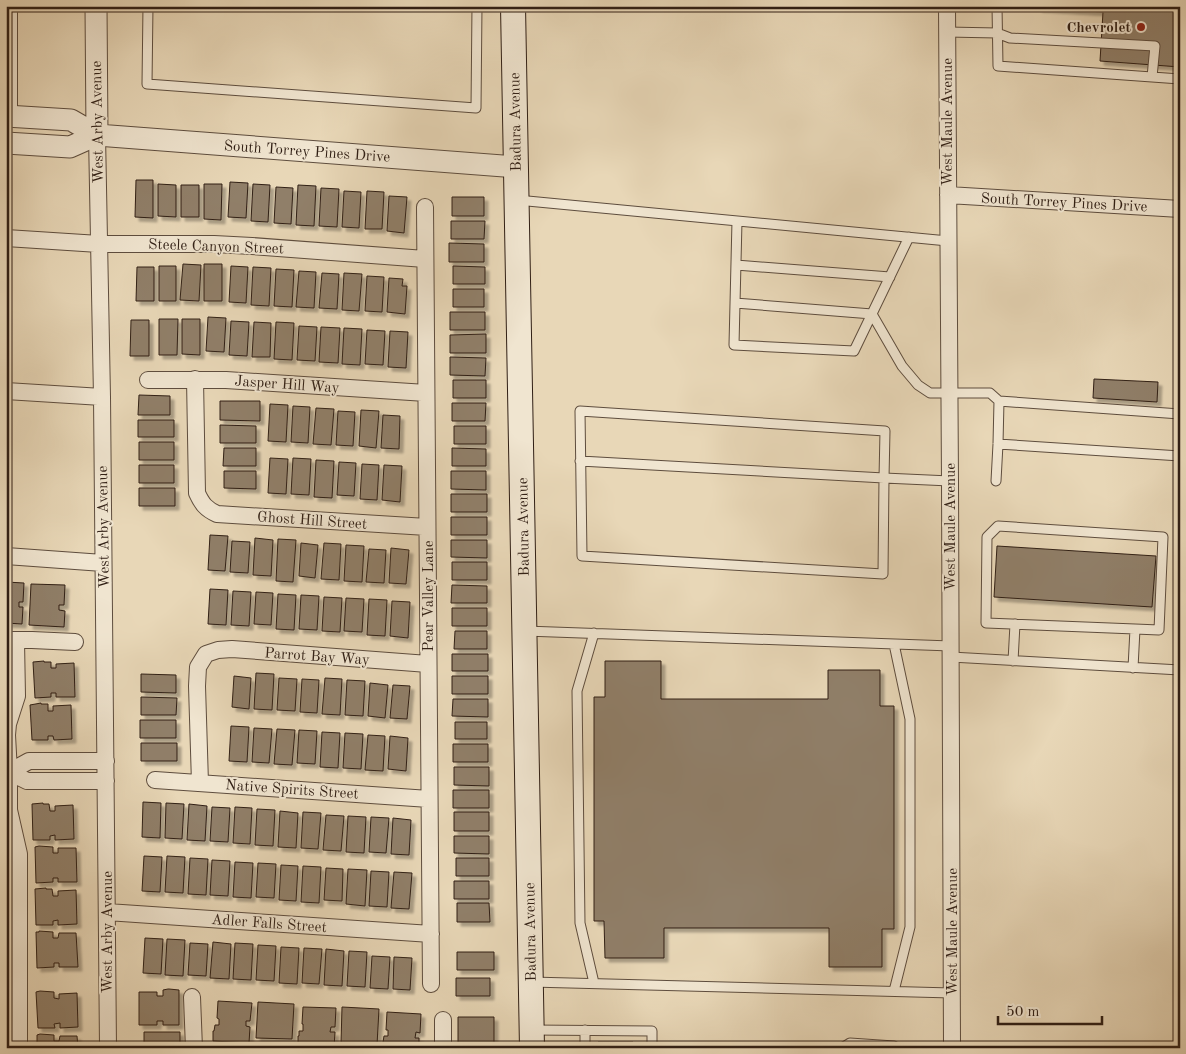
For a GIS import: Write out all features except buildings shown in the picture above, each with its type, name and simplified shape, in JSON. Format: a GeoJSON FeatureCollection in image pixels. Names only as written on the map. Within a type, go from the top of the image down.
{"type":"FeatureCollection","features":[{"type":"Feature","properties":{"kind":"main road","name":"Badura Avenue"},"geometry":{"type":"LineString","coordinates":[[513,6],[532,1039]]}},
{"type":"Feature","properties":{"kind":"street"},"geometry":{"type":"LineString","coordinates":[[8,116],[9,6]]}},
{"type":"Feature","properties":{"kind":"street","name":"West Arby Avenue"},"geometry":{"type":"LineString","coordinates":[[96,6],[108,1048]]}},
{"type":"Feature","properties":{"kind":"street","name":"West Maule Avenue"},"geometry":{"type":"LineString","coordinates":[[947,6],[952,1048]]}},
{"type":"Feature","properties":{"kind":"street","name":"South Torrey Pines Drive"},"geometry":{"type":"LineString","coordinates":[[8,116],[71,120],[97,135],[516,167]]}},
{"type":"Feature","properties":{"kind":"street","name":"South Torrey Pines Drive"},"geometry":{"type":"LineString","coordinates":[[6,143],[70,147],[97,135]]}},
{"type":"Feature","properties":{"kind":"street","name":"South Torrey Pines Drive"},"geometry":{"type":"LineString","coordinates":[[948,195],[1180,209]]}},
{"type":"Feature","properties":{"kind":"street","name":"Pear Valley Lane"},"geometry":{"type":"LineString","coordinates":[[425,207],[431,984]]}},
{"type":"Feature","properties":{"kind":"street","name":"Steele Canyon Street"},"geometry":{"type":"LineString","coordinates":[[6,238],[99,244],[214,244],[425,259]]}},
{"type":"Feature","properties":{"kind":"street","name":"Ghost Hill Street"},"geometry":{"type":"LineString","coordinates":[[195,379],[197,493],[201,504],[208,510],[217,514],[427,527]]}},
{"type":"Feature","properties":{"kind":"street","name":"Jasper Hill Way"},"geometry":{"type":"LineString","coordinates":[[148,380],[226,380],[426,393]]}},
{"type":"Feature","properties":{"kind":"street"},"geometry":{"type":"LineString","coordinates":[[6,391],[102,397]]}},
{"type":"Feature","properties":{"kind":"street"},"geometry":{"type":"LineString","coordinates":[[6,556],[103,563]]}},
{"type":"Feature","properties":{"kind":"street"},"geometry":{"type":"LineString","coordinates":[[19,1048],[13,899],[19,854],[9,810],[8,771],[8,724],[17,696],[11,641],[75,642]]}},
{"type":"Feature","properties":{"kind":"street","name":"Parrot Bay Way"},"geometry":{"type":"LineString","coordinates":[[200,783],[197,686],[198,667],[206,654],[218,650],[232,649],[428,664]]}},
{"type":"Feature","properties":{"kind":"street"},"geometry":{"type":"LineString","coordinates":[[8,771],[27,781],[52,771],[106,761]]}},
{"type":"Feature","properties":{"kind":"street"},"geometry":{"type":"LineString","coordinates":[[52,771],[106,781]]}},
{"type":"Feature","properties":{"kind":"street","name":"Native Spirits Street"},"geometry":{"type":"LineString","coordinates":[[155,780],[429,799]]}},
{"type":"Feature","properties":{"kind":"street","name":"Adler Falls Street"},"geometry":{"type":"LineString","coordinates":[[107,912],[431,934]]}},
{"type":"Feature","properties":{"kind":"street"},"geometry":{"type":"LineString","coordinates":[[192,997],[194,1048]]}},
{"type":"Feature","properties":{"kind":"street"},"geometry":{"type":"LineString","coordinates":[[443,1020],[443,1048]]}},
{"type":"Feature","properties":{"kind":"lane"},"geometry":{"type":"LineString","coordinates":[[148,6],[147,84],[476,108],[478,6]]}},
{"type":"Feature","properties":{"kind":"lane"},"geometry":{"type":"LineString","coordinates":[[997,6],[998,66],[1180,79]]}},
{"type":"Feature","properties":{"kind":"lane"},"geometry":{"type":"LineString","coordinates":[[947,32],[997,33],[1010,38],[1155,46],[1152,77]]}},
{"type":"Feature","properties":{"kind":"lane"},"geometry":{"type":"LineString","coordinates":[[517,200],[948,241]]}},
{"type":"Feature","properties":{"kind":"lane"},"geometry":{"type":"LineString","coordinates":[[737,221],[734,345],[854,352],[909,237]]}},
{"type":"Feature","properties":{"kind":"lane"},"geometry":{"type":"LineString","coordinates":[[736,265],[890,277]]}},
{"type":"Feature","properties":{"kind":"lane"},"geometry":{"type":"LineString","coordinates":[[735,303],[872,314]]}},
{"type":"Feature","properties":{"kind":"lane"},"geometry":{"type":"LineString","coordinates":[[872,314],[902,366],[918,386],[930,393],[990,393],[999,401],[1180,414]]}},
{"type":"Feature","properties":{"kind":"lane"},"geometry":{"type":"LineString","coordinates":[[996,481],[999,401]]}},
{"type":"Feature","properties":{"kind":"lane"},"geometry":{"type":"LineString","coordinates":[[580,411],[884,431],[884,478],[883,574],[582,556],[580,411]]}},
{"type":"Feature","properties":{"kind":"lane"},"geometry":{"type":"LineString","coordinates":[[998,444],[1180,456]]}},
{"type":"Feature","properties":{"kind":"lane"},"geometry":{"type":"LineString","coordinates":[[580,461],[950,481]]}},
{"type":"Feature","properties":{"kind":"lane"},"geometry":{"type":"LineString","coordinates":[[998,526],[1163,537],[1159,630],[1135,629],[986,623],[986,537],[998,526]]}},
{"type":"Feature","properties":{"kind":"lane"},"geometry":{"type":"LineString","coordinates":[[1013,661],[1014,624]]}},
{"type":"Feature","properties":{"kind":"lane"},"geometry":{"type":"LineString","coordinates":[[1132,668],[1135,629]]}},
{"type":"Feature","properties":{"kind":"lane"},"geometry":{"type":"LineString","coordinates":[[524,631],[894,644],[1013,661],[1180,670]]}},
{"type":"Feature","properties":{"kind":"lane"},"geometry":{"type":"LineString","coordinates":[[594,634],[578,691],[580,924],[594,983]]}},
{"type":"Feature","properties":{"kind":"lane"},"geometry":{"type":"LineString","coordinates":[[894,644],[910,719],[910,927],[894,992]]}},
{"type":"Feature","properties":{"kind":"lane"},"geometry":{"type":"LineString","coordinates":[[531,982],[952,993]]}},
{"type":"Feature","properties":{"kind":"lane"},"geometry":{"type":"LineString","coordinates":[[532,1039],[585,1030],[652,1031],[652,1048]]}},
{"type":"Feature","properties":{"kind":"lane"},"geometry":{"type":"LineString","coordinates":[[585,1030],[585,1048]]}},
{"type":"Feature","properties":{"kind":"lane"},"geometry":{"type":"LineString","coordinates":[[842,1048],[850,1043],[894,1046],[896,1048]]}},
{"type":"Feature","properties":{"kind":"place","name":"Chevrolet"},"geometry":{"type":"Point","coordinates":[1141,27]}}]}
